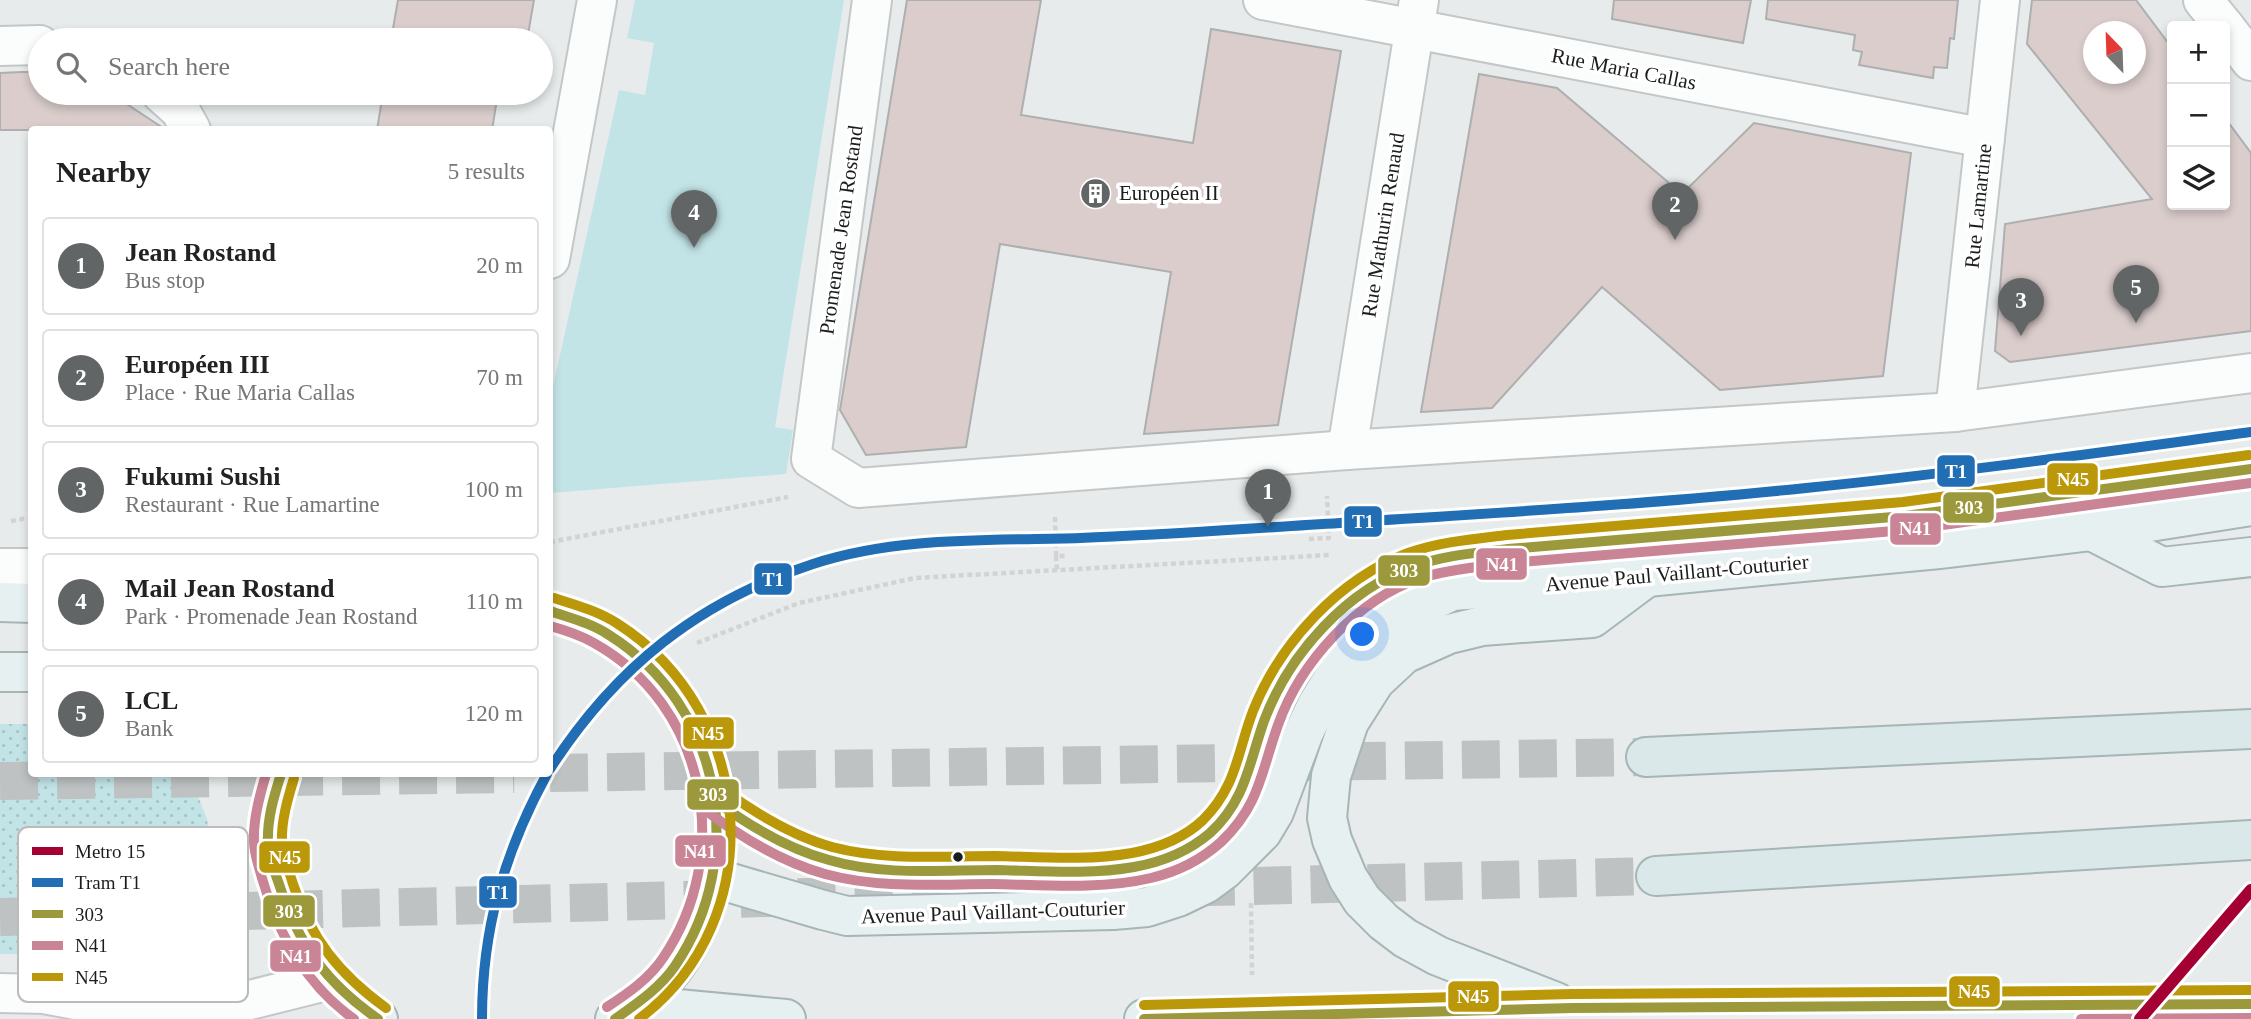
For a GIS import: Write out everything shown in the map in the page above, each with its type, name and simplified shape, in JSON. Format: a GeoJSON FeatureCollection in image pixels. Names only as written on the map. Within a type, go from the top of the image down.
{"type":"FeatureCollection","features":[{"type":"Feature","properties":{"kind":"highway"},"geometry":{"type":"LineString","coordinates":[[1646,757],[2251,729]]}},
{"type":"Feature","properties":{"kind":"highway"},"geometry":{"type":"LineString","coordinates":[[1656,876],[2251,840]]}},
{"type":"Feature","properties":{"kind":"main road","name":"Avenue Paul Vaillant-Couturier"},"geometry":{"type":"LineString","coordinates":[[714,878],[847,916],[1113,910],[1147,906],[1178,897],[1205,884],[1224,870],[1262,832],[1275,812],[1304,732],[1341,666],[1387,622],[1452,591],[1939,549],[2092,531],[2251,506]]}},
{"type":"Feature","properties":{"kind":"main road"},"geometry":{"type":"LineString","coordinates":[[2092,531],[2162,567],[2251,557]]}},
{"type":"Feature","properties":{"kind":"main road"},"geometry":{"type":"LineString","coordinates":[[1572,1008],[1438,956],[1405,938],[1384,922],[1362,900],[1348,878],[1332,840],[1327,818],[1331,776],[1349,722],[1375,681],[1404,654],[1450,634],[1482,626],[1592,618],[1647,576]]}},
{"type":"Feature","properties":{"kind":"main road"},"geometry":{"type":"LineString","coordinates":[[0,602],[28,603]]}},
{"type":"Feature","properties":{"kind":"main road"},"geometry":{"type":"LineString","coordinates":[[553,612],[596,628],[641,659],[663,681],[685,711],[703,747],[717,802],[719,839],[714,878],[705,910],[680,958],[658,986],[625,1012]]}},
{"type":"Feature","properties":{"kind":"main road"},"geometry":{"type":"LineString","coordinates":[[0,672],[28,671]]}},
{"type":"Feature","properties":{"kind":"main road"},"geometry":{"type":"LineString","coordinates":[[280,777],[272,804],[268,844],[281,892],[297,935],[330,980],[369,1016]]}},
{"type":"Feature","properties":{"kind":"main road"},"geometry":{"type":"LineString","coordinates":[[1144,1019],[1572,1008],[1882,1013],[2251,1004]]}},
{"type":"Feature","properties":{"kind":"main road"},"geometry":{"type":"LineString","coordinates":[[625,1012],[786,1019]]}},
{"type":"Feature","properties":{"kind":"street"},"geometry":{"type":"LineString","coordinates":[[553,242],[597,0]]}},
{"type":"Feature","properties":{"kind":"street","name":"Promenade Jean Rostand"},"geometry":{"type":"LineString","coordinates":[[872,0],[811,459],[858,488],[1336,451]]}},
{"type":"Feature","properties":{"kind":"street","name":"Rue Maria Callas"},"geometry":{"type":"LineString","coordinates":[[1263,0],[1417,14],[1985,138]]}},
{"type":"Feature","properties":{"kind":"street","name":"Rue Lamartine"},"geometry":{"type":"LineString","coordinates":[[1955,412],[2000,0]]}},
{"type":"Feature","properties":{"kind":"street"},"geometry":{"type":"LineString","coordinates":[[2203,0],[2219,21]]}},
{"type":"Feature","properties":{"kind":"street","name":"Rue Mathurin Renaud"},"geometry":{"type":"LineString","coordinates":[[1336,451],[1417,14]]}},
{"type":"Feature","properties":{"kind":"street"},"geometry":{"type":"LineString","coordinates":[[2230,35],[2251,61]]}},
{"type":"Feature","properties":{"kind":"street"},"geometry":{"type":"LineString","coordinates":[[0,46],[28,45]]}},
{"type":"Feature","properties":{"kind":"street"},"geometry":{"type":"LineString","coordinates":[[175,105],[189,126]]}},
{"type":"Feature","properties":{"kind":"street"},"geometry":{"type":"LineString","coordinates":[[1336,451],[1955,412],[2251,373]]}},
{"type":"Feature","properties":{"kind":"street"},"geometry":{"type":"LineString","coordinates":[[717,802],[736,817],[779,842],[831,861],[870,868],[917,871],[1100,870],[1154,864],[1193,846],[1214,830],[1228,812],[1243,790],[1272,703],[1315,638],[1346,605],[1381,581],[1412,567],[1452,556],[1508,549],[1905,516],[2251,469]]}},
{"type":"Feature","properties":{"kind":"street"},"geometry":{"type":"LineString","coordinates":[[0,568],[28,568]]}},
{"type":"Feature","properties":{"kind":"street"},"geometry":{"type":"LineString","coordinates":[[86,1002],[128,1010],[218,1008],[243,1004],[330,980]]}},
{"type":"Feature","properties":{"kind":"street"},"geometry":{"type":"LineString","coordinates":[[0,993],[18,993]]}},
{"type":"Feature","properties":{"kind":"path"},"geometry":{"type":"LineString","coordinates":[[1309,539],[1329,538],[1336,451]]}},
{"type":"Feature","properties":{"kind":"path"},"geometry":{"type":"LineString","coordinates":[[553,541],[798,495]]}},
{"type":"Feature","properties":{"kind":"path"},"geometry":{"type":"LineString","coordinates":[[697,643],[799,603],[915,578],[1330,555]]}},
{"type":"Feature","properties":{"kind":"path"},"geometry":{"type":"LineString","coordinates":[[1056,556],[1057,570]]}},
{"type":"Feature","properties":{"kind":"path"},"geometry":{"type":"LineString","coordinates":[[1224,870],[1251,902],[1253,1016]]}},
{"type":"Feature","properties":{"kind":"shaded area"},"geometry":{"type":"Polygon","coordinates":[[[635,0],[844,0],[775,427],[793,430],[786,474],[553,493],[553,387],[619,90],[645,95],[654,43],[627,38],[635,0]]]}},
{"type":"Feature","properties":{"kind":"shaded area"},"geometry":{"type":"Polygon","coordinates":[[[0,724],[28,724],[28,777],[186,777],[195,789],[208,827],[18,827],[18,954],[0,954],[0,724]]]}},
{"type":"Feature","properties":{"kind":"building"},"geometry":{"type":"Polygon","coordinates":[[[398,0],[534,0],[529,28],[393,28],[398,0]]]}},
{"type":"Feature","properties":{"kind":"building","name":"Européen II"},"geometry":{"type":"Polygon","coordinates":[[[907,0],[1041,0],[1021,115],[1193,143],[1211,29],[1341,51],[1278,425],[1144,434],[1171,272],[1000,244],[966,447],[866,455],[840,410],[907,0]]]}},
{"type":"Feature","properties":{"kind":"building"},"geometry":{"type":"Polygon","coordinates":[[[1614,0],[1751,0],[1743,43],[1612,19],[1614,0]]]}},
{"type":"Feature","properties":{"kind":"building"},"geometry":{"type":"Polygon","coordinates":[[[1768,0],[1958,0],[1954,39],[1950,38],[1947,68],[1934,67],[1933,78],[1859,65],[1862,52],[1853,50],[1855,35],[1766,19],[1768,0]]]}},
{"type":"Feature","properties":{"kind":"building"},"geometry":{"type":"Polygon","coordinates":[[[2032,0],[2136,0],[2167,41],[2167,210],[2230,210],[2230,125],[2251,153],[2251,331],[2010,362],[1995,351],[2005,224],[2152,199],[2027,44],[2032,0]]]}},
{"type":"Feature","properties":{"kind":"building"},"geometry":{"type":"Polygon","coordinates":[[[28,72],[28,105],[128,105],[160,126],[28,126],[28,130],[0,130],[0,73],[28,72]]]}},
{"type":"Feature","properties":{"kind":"building"},"geometry":{"type":"Polygon","coordinates":[[[1479,74],[1557,88],[1682,194],[1754,123],[1911,153],[1883,376],[1720,390],[1602,287],[1492,408],[1421,412],[1479,74]]]}},
{"type":"Feature","properties":{"kind":"building"},"geometry":{"type":"Polygon","coordinates":[[[381,105],[496,105],[493,126],[378,126],[381,105]]]}},
{"type":"Feature","properties":{"kind":"tunnel"},"geometry":{"type":"LineString","coordinates":[[553,773],[1646,757]]}},
{"type":"Feature","properties":{"kind":"tunnel"},"geometry":{"type":"LineString","coordinates":[[0,781],[294,777]]}},
{"type":"Feature","properties":{"kind":"tunnel"},"geometry":{"type":"LineString","coordinates":[[248,911],[1656,876]]}},
{"type":"Feature","properties":{"kind":"tunnel"},"geometry":{"type":"LineString","coordinates":[[0,917],[18,917]]}},
{"type":"Feature","properties":{"kind":"metro line","name":"15"},"geometry":{"type":"LineString","coordinates":[[2140,1019],[2251,890]]}},
{"type":"Feature","properties":{"kind":"tram line","name":"T1"},"geometry":{"type":"LineString","coordinates":[[553,765],[602,700],[631,670],[696,618],[771,579],[846,555],[912,544],[1178,533],[1690,499],[1918,476],[2251,432]]}},
{"type":"Feature","properties":{"kind":"tram line","name":"T1"},"geometry":{"type":"LineString","coordinates":[[482,1019],[486,954],[498,892],[519,833],[546,777]]}},
{"type":"Feature","properties":{"kind":"transit line","name":"N45"},"geometry":{"type":"LineString","coordinates":[[725,791],[790,831],[832,847],[872,854],[914,857],[1064,858],[1142,851],[1188,832],[1203,820],[1223,795],[1230,782],[1253,711],[1265,686],[1279,661],[1315,616],[1358,579],[1408,553],[1444,544],[1507,535],[1903,502],[2249,455]]}},
{"type":"Feature","properties":{"kind":"transit line","name":"303"},"geometry":{"type":"LineString","coordinates":[[717,802],[743,820],[799,850],[849,865],[912,871],[1048,872],[1083,872],[1144,865],[1175,855],[1193,845],[1210,833],[1232,807],[1245,780],[1275,696],[1289,672],[1323,627],[1366,590],[1426,562],[1508,549],[1905,516],[2251,469]]}},
{"type":"Feature","properties":{"kind":"transit line","name":"N41"},"geometry":{"type":"LineString","coordinates":[[709,813],[750,841],[779,856],[845,879],[909,885],[1072,886],[1151,878],[1197,860],[1234,828],[1252,801],[1288,702],[1316,657],[1353,617],[1397,588],[1421,578],[1454,570],[1509,563],[1906,530],[2251,483]]}},
{"type":"Feature","properties":{"kind":"transit line","name":"N45"},"geometry":{"type":"LineString","coordinates":[[554,598],[610,619],[664,662],[698,709],[720,761],[730,817],[727,873],[711,927],[682,977],[639,1019]]}},
{"type":"Feature","properties":{"kind":"transit line","name":"303"},"geometry":{"type":"LineString","coordinates":[[553,612],[602,631],[647,665],[677,701],[699,742],[712,786],[716,832],[712,878],[698,923],[669,974],[615,1019]]}},
{"type":"Feature","properties":{"kind":"transit line","name":"N41"},"geometry":{"type":"LineString","coordinates":[[553,627],[589,640],[632,670],[662,704],[684,743],[698,785],[702,829],[698,874],[685,917],[663,958],[651,973],[607,1007]]}},
{"type":"Feature","properties":{"kind":"transit line","name":"N41"},"geometry":{"type":"LineString","coordinates":[[265,777],[256,816],[254,842],[276,919],[308,974],[354,1019]]}},
{"type":"Feature","properties":{"kind":"transit line","name":"303"},"geometry":{"type":"LineString","coordinates":[[280,777],[270,816],[268,842],[269,853],[287,906],[305,944],[316,960],[343,991],[378,1019]]}},
{"type":"Feature","properties":{"kind":"transit line","name":"N45"},"geometry":{"type":"LineString","coordinates":[[294,778],[287,802],[282,842],[300,904],[329,954],[354,982],[386,1008]]}},
{"type":"Feature","properties":{"kind":"transit line","name":"N45"},"geometry":{"type":"LineString","coordinates":[[1144,1005],[1572,994],[2251,990]]}},
{"type":"Feature","properties":{"kind":"transit line","name":"303"},"geometry":{"type":"LineString","coordinates":[[1144,1019],[1572,1008],[2251,1004]]}},
{"type":"Feature","properties":{"kind":"transit line","name":"N41"},"geometry":{"type":"LineString","coordinates":[[2081,1019],[2251,1018]]}},
{"type":"Feature","properties":{"kind":"place","name":"Européen II"},"geometry":{"type":"Point","coordinates":[1096,193]}},
{"type":"Feature","properties":{"kind":"place","name":"Européen III"},"geometry":{"type":"Point","coordinates":[1675,240]}},
{"type":"Feature","properties":{"kind":"place","name":"Mail Jean Rostand"},"geometry":{"type":"Point","coordinates":[694,248]}},
{"type":"Feature","properties":{"kind":"place","name":"LCL"},"geometry":{"type":"Point","coordinates":[2136,323]}},
{"type":"Feature","properties":{"kind":"place","name":"Fukumi Sushi"},"geometry":{"type":"Point","coordinates":[2021,336]}},
{"type":"Feature","properties":{"kind":"place","name":"Jean Rostand"},"geometry":{"type":"Point","coordinates":[1268,527]}}]}
